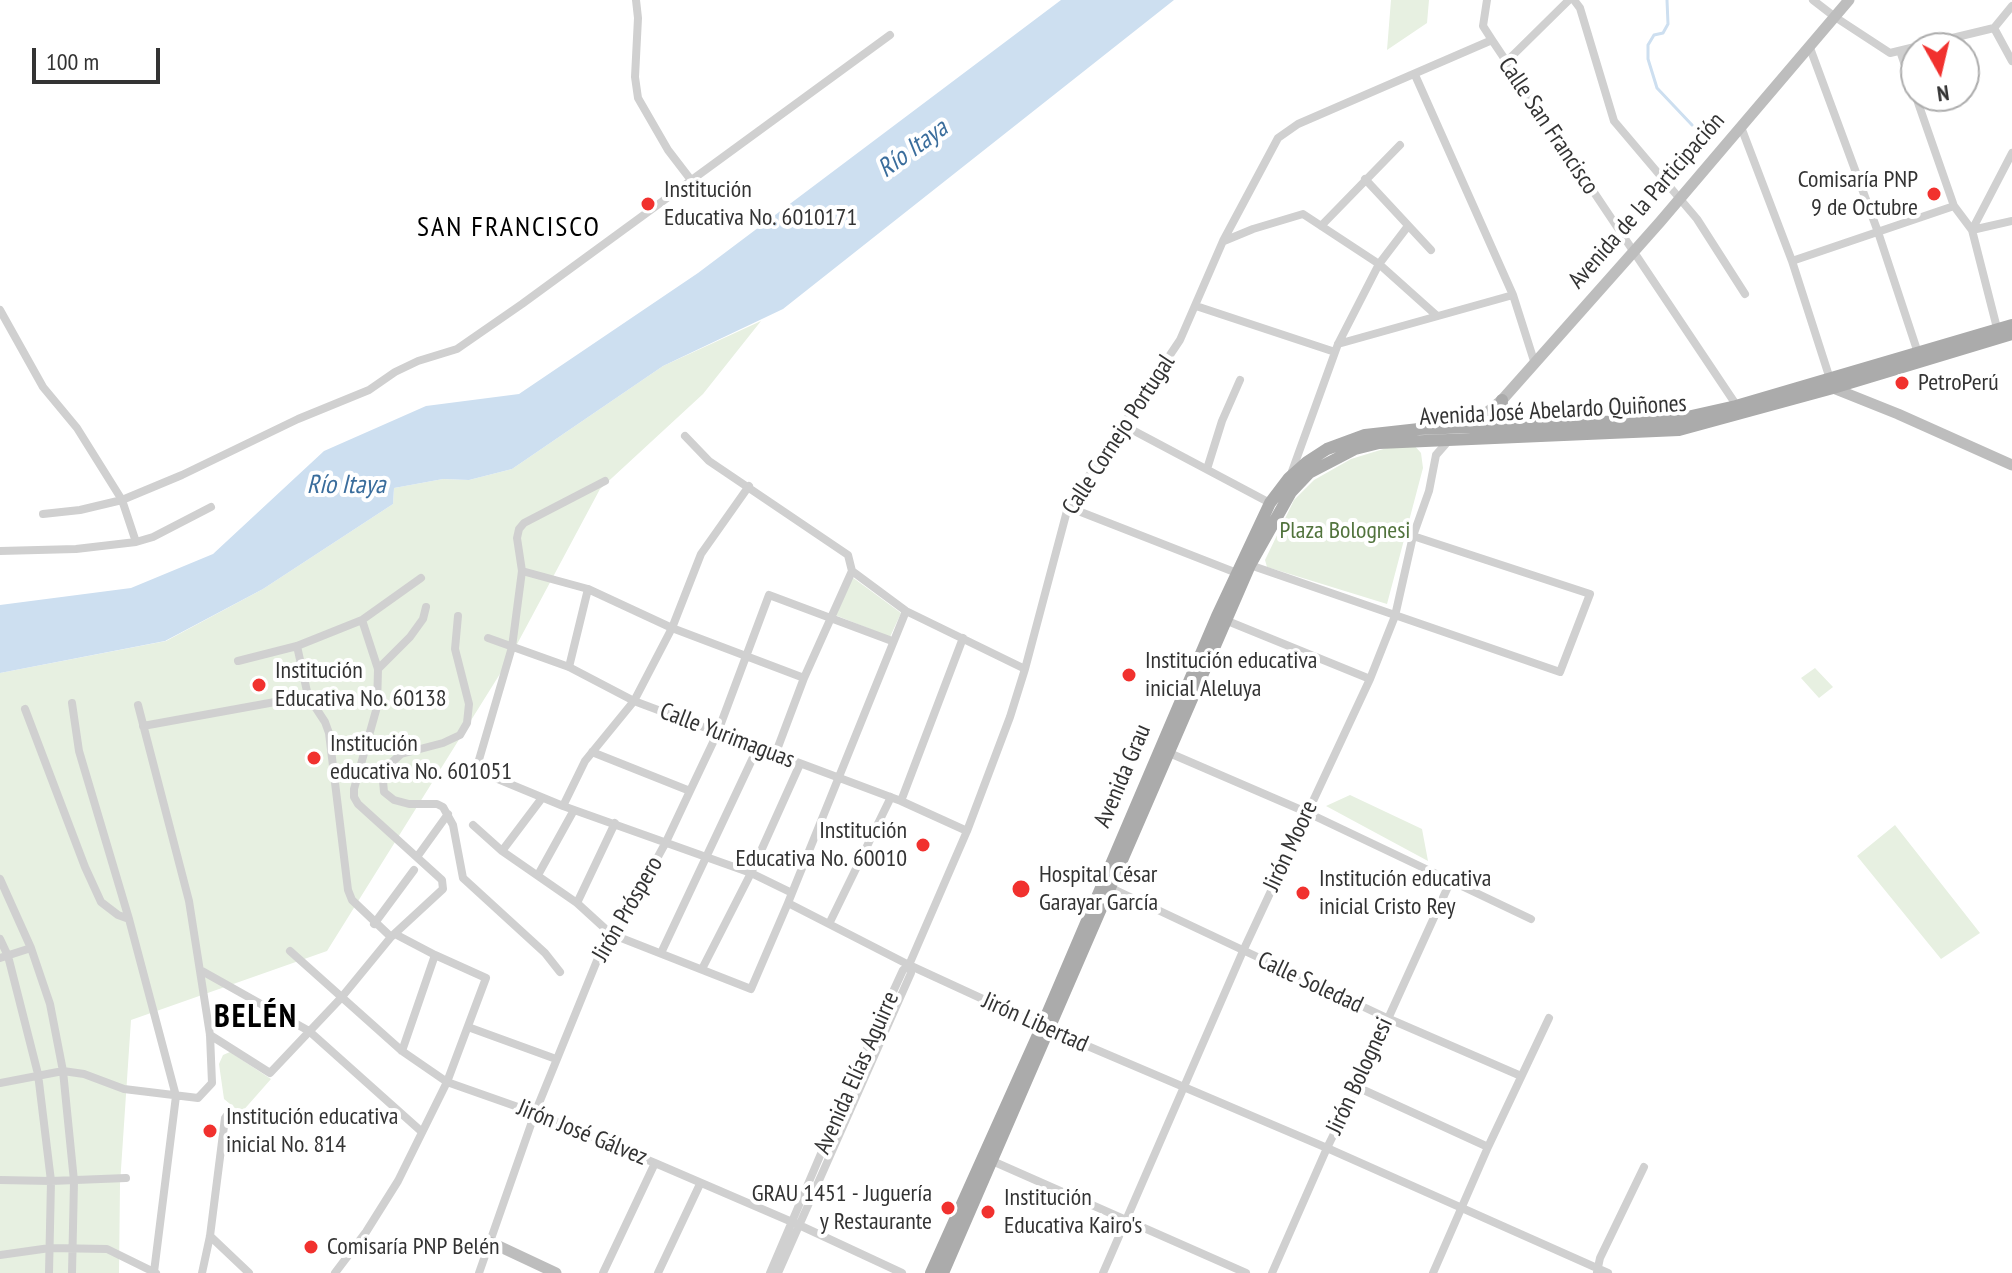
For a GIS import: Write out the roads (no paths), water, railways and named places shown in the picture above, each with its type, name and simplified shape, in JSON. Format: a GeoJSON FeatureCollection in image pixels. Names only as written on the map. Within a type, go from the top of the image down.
{"type":"FeatureCollection","features":[{"type":"Feature","properties":{"kind":"main road","name":"Avenida de la Participación"},"geometry":{"type":"LineString","coordinates":[[1472,425],[1502,400],[1535,364],[1849,0]]}},
{"type":"Feature","properties":{"kind":"main road","name":"Avenida José Abelardo Quiñones"},"geometry":{"type":"LineString","coordinates":[[1244,569],[1291,492],[1309,473],[1355,449],[1379,443],[1679,430],[2003,333],[2012,325]]}},
{"type":"Feature","properties":{"kind":"main road"},"geometry":{"type":"LineString","coordinates":[[1831,384],[2012,465]]}},
{"type":"Feature","properties":{"kind":"main road"},"geometry":{"type":"LineString","coordinates":[[1502,400],[1501,419],[1512,426]]}},
{"type":"Feature","properties":{"kind":"main road","name":"Avenida José Abelardo Quiñones"},"geometry":{"type":"LineString","coordinates":[[1365,435],[1472,425],[1678,419],[1739,410]]}},
{"type":"Feature","properties":{"kind":"main road","name":"Avenida Grau"},"geometry":{"type":"LineString","coordinates":[[931,1273],[1046,1028],[1270,503],[1289,478],[1307,462],[1327,449],[1365,435]]}},
{"type":"Feature","properties":{"kind":"main road","name":"Avenida Grau"},"geometry":{"type":"LineString","coordinates":[[943,1273],[986,1158]]}},
{"type":"Feature","properties":{"kind":"main road"},"geometry":{"type":"LineString","coordinates":[[490,1242],[556,1273]]}},
{"type":"Feature","properties":{"kind":"street"},"geometry":{"type":"LineString","coordinates":[[636,0],[635,77],[638,98],[668,150],[691,180]]}},
{"type":"Feature","properties":{"kind":"street","name":"Calle San Francisco"},"geometry":{"type":"LineString","coordinates":[[1487,0],[1483,26],[1739,410]]}},
{"type":"Feature","properties":{"kind":"street"},"geometry":{"type":"LineString","coordinates":[[1506,62],[1571,0],[1580,8],[1614,121],[1697,219],[1745,294]]}},
{"type":"Feature","properties":{"kind":"street"},"geometry":{"type":"LineString","coordinates":[[1813,0],[1879,47],[1890,53],[1900,51]]}},
{"type":"Feature","properties":{"kind":"street"},"geometry":{"type":"LineString","coordinates":[[1978,32],[1994,28],[2012,2]]}},
{"type":"Feature","properties":{"kind":"street"},"geometry":{"type":"LineString","coordinates":[[1994,28],[2012,61]]}},
{"type":"Feature","properties":{"kind":"street"},"geometry":{"type":"LineString","coordinates":[[43,514],[80,510],[122,500],[369,390],[418,361],[457,349],[890,35]]}},
{"type":"Feature","properties":{"kind":"street","name":"Calle Cornejo Portugal"},"geometry":{"type":"LineString","coordinates":[[909,965],[967,831],[1010,717],[1068,507],[1168,361],[1196,306],[1223,241],[1278,138],[1286,130],[1492,40]]}},
{"type":"Feature","properties":{"kind":"street"},"geometry":{"type":"LineString","coordinates":[[1810,48],[1878,232],[1919,357]]}},
{"type":"Feature","properties":{"kind":"street"},"geometry":{"type":"LineString","coordinates":[[1415,75],[1513,295],[1535,364]]}},
{"type":"Feature","properties":{"kind":"street"},"geometry":{"type":"LineString","coordinates":[[1921,112],[1954,206],[1972,230],[2003,333]]}},
{"type":"Feature","properties":{"kind":"street"},"geometry":{"type":"LineString","coordinates":[[1741,127],[1792,261],[1831,384]]}},
{"type":"Feature","properties":{"kind":"street"},"geometry":{"type":"LineString","coordinates":[[1321,226],[1400,145]]}},
{"type":"Feature","properties":{"kind":"street"},"geometry":{"type":"LineString","coordinates":[[1972,230],[2012,153]]}},
{"type":"Feature","properties":{"kind":"street"},"geometry":{"type":"LineString","coordinates":[[1365,179],[1431,250]]}},
{"type":"Feature","properties":{"kind":"street"},"geometry":{"type":"LineString","coordinates":[[1792,261],[1954,206]]}},
{"type":"Feature","properties":{"kind":"street"},"geometry":{"type":"LineString","coordinates":[[1223,241],[1303,214],[1379,264],[1436,315]]}},
{"type":"Feature","properties":{"kind":"street"},"geometry":{"type":"LineString","coordinates":[[1972,230],[2012,221]]}},
{"type":"Feature","properties":{"kind":"street","name":"Avenida Grau"},"geometry":{"type":"LineString","coordinates":[[1289,478],[1337,348],[1379,264],[1408,226]]}},
{"type":"Feature","properties":{"kind":"street"},"geometry":{"type":"LineString","coordinates":[[1196,306],[1337,348],[1436,315],[1513,295]]}},
{"type":"Feature","properties":{"kind":"street"},"geometry":{"type":"LineString","coordinates":[[0,310],[43,387],[77,428],[122,500],[136,542]]}},
{"type":"Feature","properties":{"kind":"street"},"geometry":{"type":"LineString","coordinates":[[1207,469],[1222,421],[1240,380]]}},
{"type":"Feature","properties":{"kind":"street"},"geometry":{"type":"LineString","coordinates":[[1123,425],[1270,503]]}},
{"type":"Feature","properties":{"kind":"street","name":"Jirón Moore"},"geometry":{"type":"LineString","coordinates":[[1103,1273],[1243,951],[1370,679],[1395,616],[1436,455],[1451,439],[1472,425]]}},
{"type":"Feature","properties":{"kind":"street"},"geometry":{"type":"LineString","coordinates":[[685,436],[709,461],[848,555],[852,571],[804,678],[775,755]]}},
{"type":"Feature","properties":{"kind":"street"},"geometry":{"type":"LineString","coordinates":[[605,481],[524,523],[519,529],[517,538],[522,571],[512,647],[476,770],[563,806],[751,873],[792,893]]}},
{"type":"Feature","properties":{"kind":"street"},"geometry":{"type":"LineString","coordinates":[[563,806],[592,752],[634,701],[672,628],[701,554],[749,486]]}},
{"type":"Feature","properties":{"kind":"street"},"geometry":{"type":"LineString","coordinates":[[0,551],[76,549],[136,542],[153,537],[211,507]]}},
{"type":"Feature","properties":{"kind":"street"},"geometry":{"type":"LineString","coordinates":[[1068,507],[1244,569],[1560,672],[1590,594],[1413,536]]}},
{"type":"Feature","properties":{"kind":"street"},"geometry":{"type":"LineString","coordinates":[[522,571],[588,589],[672,628],[804,678]]}},
{"type":"Feature","properties":{"kind":"street"},"geometry":{"type":"LineString","coordinates":[[852,571],[906,611],[1025,669]]}},
{"type":"Feature","properties":{"kind":"street"},"geometry":{"type":"LineString","coordinates":[[238,661],[297,646],[362,620],[421,578]]}},
{"type":"Feature","properties":{"kind":"street"},"geometry":{"type":"LineString","coordinates":[[569,667],[588,589]]}},
{"type":"Feature","properties":{"kind":"street","name":"Jirón Próspero"},"geometry":{"type":"LineString","coordinates":[[479,1273],[535,1113],[607,936],[620,926],[666,842],[717,734],[769,595],[830,619]]}},
{"type":"Feature","properties":{"kind":"street"},"geometry":{"type":"LineString","coordinates":[[378,669],[410,637],[423,619],[426,607]]}},
{"type":"Feature","properties":{"kind":"street"},"geometry":{"type":"LineString","coordinates":[[473,825],[502,851],[577,903],[611,934],[751,989],[906,611]]}},
{"type":"Feature","properties":{"kind":"street"},"geometry":{"type":"LineString","coordinates":[[458,616],[455,649],[469,704],[467,723],[460,735],[443,743],[401,754],[390,764],[383,781],[384,792],[394,800],[409,804],[437,804],[448,814],[463,878],[545,953],[560,972]]}},
{"type":"Feature","properties":{"kind":"street"},"geometry":{"type":"LineString","coordinates":[[1221,618],[1370,679]]}},
{"type":"Feature","properties":{"kind":"street"},"geometry":{"type":"LineString","coordinates":[[830,619],[892,641]]}},
{"type":"Feature","properties":{"kind":"street"},"geometry":{"type":"LineString","coordinates":[[210,1035],[270,1073],[341,998],[393,935],[443,889],[444,883],[354,797],[377,707],[378,669],[362,620]]}},
{"type":"Feature","properties":{"kind":"street","name":"Calle Yurimaguas"},"geometry":{"type":"LineString","coordinates":[[488,638],[569,667],[634,701],[896,799],[967,831]]}},
{"type":"Feature","properties":{"kind":"street"},"geometry":{"type":"LineString","coordinates":[[829,924],[896,799],[963,638]]}},
{"type":"Feature","properties":{"kind":"street"},"geometry":{"type":"LineString","coordinates":[[297,646],[308,696],[329,733],[348,890],[352,900],[374,924],[486,978],[447,1082],[398,1181],[366,1232],[335,1273]]}},
{"type":"Feature","properties":{"kind":"street"},"geometry":{"type":"LineString","coordinates":[[143,726],[308,696]]}},
{"type":"Feature","properties":{"kind":"street"},"geometry":{"type":"LineString","coordinates":[[0,1255],[50,1248],[107,1249],[155,1272],[176,1096],[129,919],[79,751],[72,703]]}},
{"type":"Feature","properties":{"kind":"street"},"geometry":{"type":"LineString","coordinates":[[0,1083],[63,1071],[84,1074],[124,1089],[198,1098],[212,1083],[202,971],[189,901],[138,705]]}},
{"type":"Feature","properties":{"kind":"street"},"geometry":{"type":"LineString","coordinates":[[25,709],[101,902],[129,919]]}},
{"type":"Feature","properties":{"kind":"street"},"geometry":{"type":"LineString","coordinates":[[661,953],[757,749]]}},
{"type":"Feature","properties":{"kind":"street"},"geometry":{"type":"LineString","coordinates":[[1164,750],[1306,812],[1531,919]]}},
{"type":"Feature","properties":{"kind":"street"},"geometry":{"type":"LineString","coordinates":[[592,752],[690,791]]}},
{"type":"Feature","properties":{"kind":"street"},"geometry":{"type":"LineString","coordinates":[[702,969],[751,873],[800,764]]}},
{"type":"Feature","properties":{"kind":"street"},"geometry":{"type":"LineString","coordinates":[[502,851],[542,798]]}},
{"type":"Feature","properties":{"kind":"street"},"geometry":{"type":"LineString","coordinates":[[538,875],[574,810]]}},
{"type":"Feature","properties":{"kind":"street"},"geometry":{"type":"LineString","coordinates":[[417,857],[448,814]]}},
{"type":"Feature","properties":{"kind":"street"},"geometry":{"type":"LineString","coordinates":[[577,903],[615,823]]}},
{"type":"Feature","properties":{"kind":"street"},"geometry":{"type":"LineString","coordinates":[[374,924],[414,870]]}},
{"type":"Feature","properties":{"kind":"street"},"geometry":{"type":"LineString","coordinates":[[0,879],[31,948],[50,1004],[63,1071],[74,1181],[72,1273]]}},
{"type":"Feature","properties":{"kind":"street","name":"Jirón Bolognesi"},"geometry":{"type":"LineString","coordinates":[[1272,1273],[1451,880]]}},
{"type":"Feature","properties":{"kind":"street","name":"Calle Soledad"},"geometry":{"type":"LineString","coordinates":[[1105,886],[1387,1018],[1521,1076]]}},
{"type":"Feature","properties":{"kind":"street","name":"Jirón Libertad"},"geometry":{"type":"LineString","coordinates":[[788,903],[909,965],[1046,1028],[1462,1207],[1597,1271],[1608,1273]]}},
{"type":"Feature","properties":{"kind":"street"},"geometry":{"type":"LineString","coordinates":[[0,939],[38,1074],[51,1181],[49,1273]]}},
{"type":"Feature","properties":{"kind":"street"},"geometry":{"type":"LineString","coordinates":[[4,957],[31,948]]}},
{"type":"Feature","properties":{"kind":"street","name":"Jirón José Gálvez"},"geometry":{"type":"LineString","coordinates":[[290,951],[402,1051],[447,1082],[535,1113],[655,1163],[902,1273]]}},
{"type":"Feature","properties":{"kind":"street"},"geometry":{"type":"LineString","coordinates":[[402,1051],[435,955]]}},
{"type":"Feature","properties":{"kind":"street","name":"Avenida Elías Aguirre"},"geometry":{"type":"LineString","coordinates":[[770,1273],[911,973],[909,965]]}},
{"type":"Feature","properties":{"kind":"street"},"geometry":{"type":"LineString","coordinates":[[202,971],[309,1031],[422,1132]]}},
{"type":"Feature","properties":{"kind":"street"},"geometry":{"type":"LineString","coordinates":[[1433,1273],[1549,1018]]}},
{"type":"Feature","properties":{"kind":"street"},"geometry":{"type":"LineString","coordinates":[[468,1027],[556,1059]]}},
{"type":"Feature","properties":{"kind":"street"},"geometry":{"type":"LineString","coordinates":[[1357,1087],[1488,1147]]}},
{"type":"Feature","properties":{"kind":"street"},"geometry":{"type":"LineString","coordinates":[[202,1273],[210,1236],[225,1118],[230,1111]]}},
{"type":"Feature","properties":{"kind":"street"},"geometry":{"type":"LineString","coordinates":[[986,1158],[1246,1273]]}},
{"type":"Feature","properties":{"kind":"street"},"geometry":{"type":"LineString","coordinates":[[603,1273],[655,1163]]}},
{"type":"Feature","properties":{"kind":"street"},"geometry":{"type":"LineString","coordinates":[[1597,1271],[1600,1258],[1644,1167]]}},
{"type":"Feature","properties":{"kind":"street"},"geometry":{"type":"LineString","coordinates":[[0,1180],[126,1178]]}},
{"type":"Feature","properties":{"kind":"street"},"geometry":{"type":"LineString","coordinates":[[658,1273],[700,1184]]}},
{"type":"Feature","properties":{"kind":"street","name":"Avenida Elías Aguirre"},"geometry":{"type":"LineString","coordinates":[[778,1273],[795,1223]]}},
{"type":"Feature","properties":{"kind":"street"},"geometry":{"type":"LineString","coordinates":[[210,1236],[249,1273]]}},
{"type":"Feature","properties":{"kind":"water","name":"Río Itaya"},"geometry":{"type":"Polygon","coordinates":[[[1061,0],[1174,0],[783,309],[663,366],[512,469],[469,480],[443,479],[394,488],[393,504],[263,589],[165,641],[0,673],[0,605],[131,588],[213,554],[324,451],[426,406],[519,394],[698,273],[1061,0]]]}},
{"type":"Feature","properties":{"kind":"waterway"},"geometry":{"type":"LineString","coordinates":[[1667,0],[1668,24],[1663,33],[1654,35],[1648,45],[1648,59],[1657,88],[1692,125]]}},
{"type":"Feature","properties":{"kind":"place","name":"Comisaría PNP 9 de Octubre"},"geometry":{"type":"Point","coordinates":[1934,194]}},
{"type":"Feature","properties":{"kind":"place","name":"Institución Educativa No. 6010171"},"geometry":{"type":"Point","coordinates":[648,204]}},
{"type":"Feature","properties":{"kind":"place","name":"PetroPerú"},"geometry":{"type":"Point","coordinates":[1902,383]}},
{"type":"Feature","properties":{"kind":"place","name":"Institución educativa inicial Aleluya"},"geometry":{"type":"Point","coordinates":[1129,675]}},
{"type":"Feature","properties":{"kind":"place","name":"Institución Educativa No. 60138"},"geometry":{"type":"Point","coordinates":[259,685]}},
{"type":"Feature","properties":{"kind":"place","name":"Institución educativa No. 601051"},"geometry":{"type":"Point","coordinates":[314,758]}},
{"type":"Feature","properties":{"kind":"place","name":"Institución Educativa No. 60010"},"geometry":{"type":"Point","coordinates":[923,845]}},
{"type":"Feature","properties":{"kind":"place","name":"Hospital César Garayar García"},"geometry":{"type":"Point","coordinates":[1021,889]}},
{"type":"Feature","properties":{"kind":"place","name":"Institución educativa inicial Cristo Rey"},"geometry":{"type":"Point","coordinates":[1303,893]}},
{"type":"Feature","properties":{"kind":"place","name":"Institución educativa inicial No. 814"},"geometry":{"type":"Point","coordinates":[210,1131]}},
{"type":"Feature","properties":{"kind":"place","name":"GRAU 1451 - Juguería y Restaurante"},"geometry":{"type":"Point","coordinates":[948,1208]}},
{"type":"Feature","properties":{"kind":"place","name":"Institución Educativa Kairo's"},"geometry":{"type":"Point","coordinates":[988,1212]}},
{"type":"Feature","properties":{"kind":"place","name":"Comisaría PNP Belén"},"geometry":{"type":"Point","coordinates":[311,1247]}},
{"type":"Feature","properties":{"kind":"district","name":"SAN FRANCISCO"},"geometry":{"type":"Point","coordinates":[509,228]}},
{"type":"Feature","properties":{"kind":"district","name":"BELÉN"},"geometry":{"type":"Point","coordinates":[256,1018]}},
{"type":"Feature","properties":{"kind":"park label","name":"Plaza Bolognesi"},"geometry":{"type":"Point","coordinates":[1345,531]}}]}
